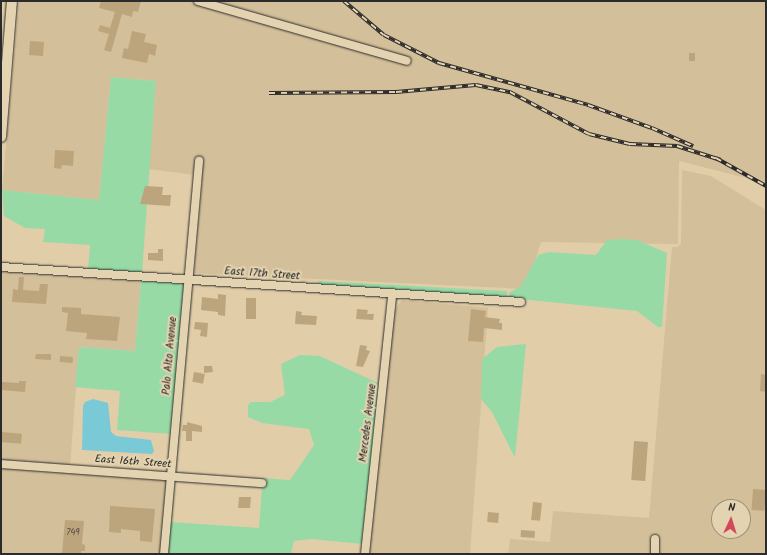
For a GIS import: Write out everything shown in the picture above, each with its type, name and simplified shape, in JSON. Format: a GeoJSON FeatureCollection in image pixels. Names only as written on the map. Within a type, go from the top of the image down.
{"type":"FeatureCollection","features":[{"type":"Feature","properties":{"kind":"main road"},"geometry":{"type":"LineString","coordinates":[[1,137],[12,1]]}},
{"type":"Feature","properties":{"kind":"street"},"geometry":{"type":"LineString","coordinates":[[198,1],[407,61]]}},
{"type":"Feature","properties":{"kind":"street","name":"Palo Alto Avenue"},"geometry":{"type":"LineString","coordinates":[[164,554],[199,161]]}},
{"type":"Feature","properties":{"kind":"street","name":"East 17th Street"},"geometry":{"type":"LineString","coordinates":[[1,267],[392,295],[521,302]]}},
{"type":"Feature","properties":{"kind":"street","name":"Mercedes Avenue"},"geometry":{"type":"LineString","coordinates":[[365,554],[392,295]]}},
{"type":"Feature","properties":{"kind":"street","name":"East 16th Street"},"geometry":{"type":"LineString","coordinates":[[1,464],[172,475],[262,483]]}},
{"type":"Feature","properties":{"kind":"street"},"geometry":{"type":"LineString","coordinates":[[654,539],[655,554]]}},
{"type":"Feature","properties":{"kind":"shaded area"},"geometry":{"type":"Polygon","coordinates":[[[19,1],[766,1],[766,183],[679,161],[678,244],[541,242],[526,289],[194,273],[202,176],[149,169],[156,81],[111,77],[99,200],[2,190],[19,1]]]}},
{"type":"Feature","properties":{"kind":"shaded area"},"geometry":{"type":"Polygon","coordinates":[[[682,170],[711,176],[766,210],[766,554],[508,554],[510,539],[550,542],[553,511],[649,518],[672,247],[678,247],[681,243],[682,170]]]}},
{"type":"Feature","properties":{"kind":"shaded area"},"geometry":{"type":"Polygon","coordinates":[[[1,271],[141,281],[135,351],[79,347],[70,467],[1,461],[1,271]]]}},
{"type":"Feature","properties":{"kind":"shaded area"},"geometry":{"type":"Polygon","coordinates":[[[402,300],[488,308],[470,554],[368,554],[394,311],[402,300]]]}},
{"type":"Feature","properties":{"kind":"shaded area"},"geometry":{"type":"Polygon","coordinates":[[[1,468],[168,479],[161,554],[1,554],[1,468]]]}},
{"type":"Feature","properties":{"kind":"green space"},"geometry":{"type":"Polygon","coordinates":[[[111,77],[156,81],[142,273],[88,269],[90,245],[43,242],[45,229],[25,228],[4,216],[2,190],[99,200],[111,77]]]}},
{"type":"Feature","properties":{"kind":"green space"},"geometry":{"type":"Polygon","coordinates":[[[607,240],[637,240],[667,253],[662,327],[658,327],[637,311],[510,298],[509,293],[521,286],[538,255],[549,252],[596,255],[607,240]]]}},
{"type":"Feature","properties":{"kind":"green space"},"geometry":{"type":"Polygon","coordinates":[[[141,281],[184,284],[172,434],[117,430],[120,391],[75,387],[79,347],[135,351],[141,281]]]}},
{"type":"Feature","properties":{"kind":"green space"},"geometry":{"type":"Polygon","coordinates":[[[319,281],[507,291],[507,298],[318,286],[319,281]]]}},
{"type":"Feature","properties":{"kind":"green space"},"geometry":{"type":"Polygon","coordinates":[[[526,344],[515,458],[492,412],[481,399],[482,359],[497,347],[526,344]]]}},
{"type":"Feature","properties":{"kind":"green space"},"geometry":{"type":"Polygon","coordinates":[[[300,355],[320,356],[380,384],[362,544],[311,539],[294,541],[291,554],[166,554],[170,522],[259,528],[262,487],[265,487],[266,480],[262,478],[290,480],[314,445],[309,429],[262,423],[248,417],[248,405],[251,402],[270,402],[285,395],[281,364],[300,355]]]}},
{"type":"Feature","properties":{"kind":"water"},"geometry":{"type":"Polygon","coordinates":[[[93,399],[108,403],[111,432],[116,436],[151,440],[154,451],[152,454],[82,450],[83,406],[85,402],[93,399]]]}},
{"type":"Feature","properties":{"kind":"building"},"geometry":{"type":"Polygon","coordinates":[[[101,1],[141,1],[138,12],[133,11],[132,17],[122,14],[111,52],[104,50],[109,34],[98,31],[100,25],[110,28],[115,12],[99,8],[101,1]]]}},
{"type":"Feature","properties":{"kind":"building"},"geometry":{"type":"Polygon","coordinates":[[[132,31],[146,34],[144,42],[157,45],[155,56],[149,54],[147,63],[122,58],[124,48],[128,49],[132,31]]]}},
{"type":"Feature","properties":{"kind":"building"},"geometry":{"type":"Polygon","coordinates":[[[30,41],[44,42],[43,56],[29,55],[30,41]]]}},
{"type":"Feature","properties":{"kind":"building"},"geometry":{"type":"Polygon","coordinates":[[[689,53],[695,53],[695,61],[689,61],[689,53]]]}},
{"type":"Feature","properties":{"kind":"building"},"geometry":{"type":"Polygon","coordinates":[[[55,150],[74,151],[73,166],[62,165],[61,169],[54,168],[55,150]]]}},
{"type":"Feature","properties":{"kind":"building"},"geometry":{"type":"Polygon","coordinates":[[[145,186],[163,187],[162,195],[171,195],[170,206],[140,204],[145,186]]]}},
{"type":"Feature","properties":{"kind":"building"},"geometry":{"type":"Polygon","coordinates":[[[158,249],[163,249],[163,261],[148,260],[148,253],[158,253],[158,249]]]}},
{"type":"Feature","properties":{"kind":"building"},"geometry":{"type":"Polygon","coordinates":[[[19,277],[24,277],[23,290],[39,291],[40,284],[48,284],[46,304],[12,302],[13,289],[18,290],[19,277]]]}},
{"type":"Feature","properties":{"kind":"building"},"geometry":{"type":"Polygon","coordinates":[[[218,294],[226,295],[225,316],[218,315],[218,312],[201,310],[202,297],[218,299],[218,294]]]}},
{"type":"Feature","properties":{"kind":"building"},"geometry":{"type":"Polygon","coordinates":[[[246,298],[256,298],[256,319],[246,319],[246,298]]]}},
{"type":"Feature","properties":{"kind":"building"},"geometry":{"type":"Polygon","coordinates":[[[62,307],[81,308],[81,314],[120,317],[117,341],[86,339],[87,333],[66,331],[68,313],[62,312],[62,307]]]}},
{"type":"Feature","properties":{"kind":"building"},"geometry":{"type":"Polygon","coordinates":[[[357,309],[368,310],[367,314],[374,314],[373,320],[356,319],[357,309]]]}},
{"type":"Feature","properties":{"kind":"building"},"geometry":{"type":"Polygon","coordinates":[[[471,309],[486,311],[485,317],[500,319],[499,323],[502,323],[502,330],[484,328],[483,342],[468,341],[471,309]]]}},
{"type":"Feature","properties":{"kind":"building"},"geometry":{"type":"Polygon","coordinates":[[[296,311],[302,312],[301,315],[317,316],[316,325],[295,324],[296,311]]]}},
{"type":"Feature","properties":{"kind":"building"},"geometry":{"type":"Polygon","coordinates":[[[195,322],[208,323],[207,337],[200,336],[201,330],[194,329],[195,322]]]}},
{"type":"Feature","properties":{"kind":"building"},"geometry":{"type":"Polygon","coordinates":[[[360,345],[367,346],[366,350],[370,351],[363,367],[356,366],[360,345]]]}},
{"type":"Feature","properties":{"kind":"building"},"geometry":{"type":"Polygon","coordinates":[[[36,354],[51,354],[51,360],[35,359],[36,354]]]}},
{"type":"Feature","properties":{"kind":"building"},"geometry":{"type":"Polygon","coordinates":[[[60,356],[73,357],[73,363],[60,362],[60,356]]]}},
{"type":"Feature","properties":{"kind":"building"},"geometry":{"type":"Polygon","coordinates":[[[204,366],[212,366],[213,372],[204,373],[204,366]]]}},
{"type":"Feature","properties":{"kind":"building"},"geometry":{"type":"Polygon","coordinates":[[[194,372],[205,374],[203,384],[192,382],[194,372]]]}},
{"type":"Feature","properties":{"kind":"building"},"geometry":{"type":"Polygon","coordinates":[[[761,374],[766,375],[766,392],[760,391],[761,374]]]}},
{"type":"Feature","properties":{"kind":"building"},"geometry":{"type":"Polygon","coordinates":[[[19,381],[26,381],[25,392],[1,390],[1,382],[19,383],[19,381]]]}},
{"type":"Feature","properties":{"kind":"building"},"geometry":{"type":"Polygon","coordinates":[[[187,422],[202,426],[202,432],[192,431],[192,441],[186,441],[186,431],[182,431],[183,425],[187,425],[187,422]]]}},
{"type":"Feature","properties":{"kind":"building"},"geometry":{"type":"Polygon","coordinates":[[[1,432],[22,434],[21,444],[1,442],[1,432]]]}},
{"type":"Feature","properties":{"kind":"building"},"geometry":{"type":"Polygon","coordinates":[[[634,441],[648,442],[645,481],[631,480],[634,441]]]}},
{"type":"Feature","properties":{"kind":"building"},"geometry":{"type":"Polygon","coordinates":[[[753,489],[766,490],[765,511],[752,510],[753,489]]]}},
{"type":"Feature","properties":{"kind":"building"},"geometry":{"type":"Polygon","coordinates":[[[239,497],[251,497],[250,508],[238,508],[239,497]]]}},
{"type":"Feature","properties":{"kind":"building"},"geometry":{"type":"Polygon","coordinates":[[[533,502],[542,503],[540,521],[531,520],[533,502]]]}},
{"type":"Feature","properties":{"kind":"building"},"geometry":{"type":"Polygon","coordinates":[[[110,506],[155,509],[152,542],[140,541],[140,531],[121,529],[121,533],[109,532],[110,506]]]}},
{"type":"Feature","properties":{"kind":"building"},"geometry":{"type":"Polygon","coordinates":[[[488,512],[499,513],[498,523],[487,522],[488,512]]]}},
{"type":"Feature","properties":{"kind":"building"},"geometry":{"type":"Polygon","coordinates":[[[65,520],[84,521],[82,544],[85,545],[85,551],[81,551],[81,554],[62,554],[65,520]]]}},
{"type":"Feature","properties":{"kind":"building"},"geometry":{"type":"Polygon","coordinates":[[[521,530],[535,531],[534,538],[521,537],[521,530]]]}},
{"type":"Feature","properties":{"kind":"railway"},"geometry":{"type":"LineString","coordinates":[[344,1],[384,35],[439,63],[588,105],[652,128],[693,146]]}},
{"type":"Feature","properties":{"kind":"railway"},"geometry":{"type":"LineString","coordinates":[[269,93],[396,92],[476,85],[510,92],[589,134],[630,144],[677,146],[721,160]]}},
{"type":"Feature","properties":{"kind":"railway"},"geometry":{"type":"LineString","coordinates":[[716,158],[766,186]]}}]}
